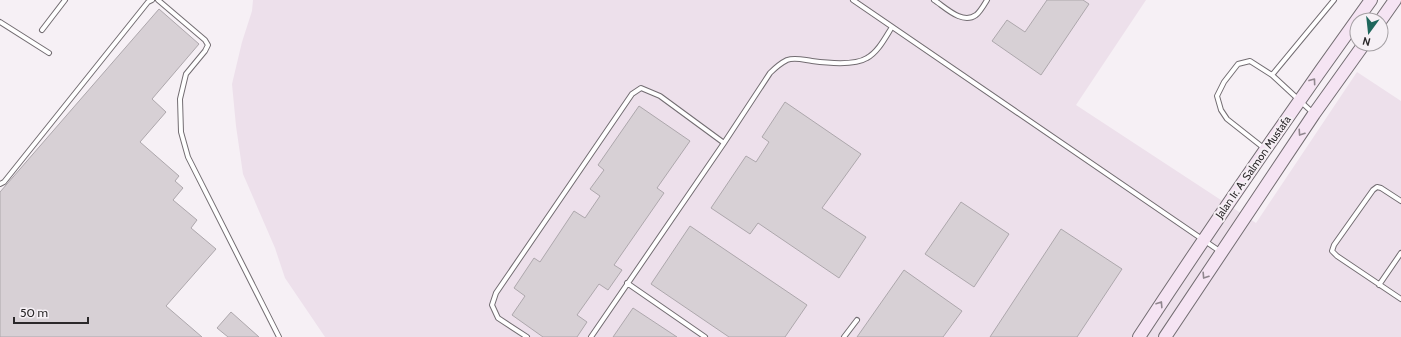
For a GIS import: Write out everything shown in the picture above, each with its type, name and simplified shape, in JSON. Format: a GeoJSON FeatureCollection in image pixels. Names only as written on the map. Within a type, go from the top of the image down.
{"type":"FeatureCollection","features":[{"type":"Feature","properties":{"kind":"street","name":"Jalan Ir. A. Salmon Mustafa"},"geometry":{"type":"LineString","coordinates":[[1139,337],[1203,239],[1299,100],[1371,0]]}},
{"type":"Feature","properties":{"kind":"street"},"geometry":{"type":"LineString","coordinates":[[1387,12],[1395,0]]}},
{"type":"Feature","properties":{"kind":"street","name":"Jalan Ir. A. Salmon Mustafa"},"geometry":{"type":"LineString","coordinates":[[1165,337],[1314,114],[1358,52]]}},
{"type":"Feature","properties":{"kind":"lane"},"geometry":{"type":"LineString","coordinates":[[42,30],[65,0]]}},
{"type":"Feature","properties":{"kind":"lane"},"geometry":{"type":"LineString","coordinates":[[0,184],[4,182],[148,2],[152,0]]}},
{"type":"Feature","properties":{"kind":"lane"},"geometry":{"type":"LineString","coordinates":[[158,0],[205,40],[208,45],[205,51],[186,74],[180,99],[181,132],[188,157],[279,337]]}},
{"type":"Feature","properties":{"kind":"lane"},"geometry":{"type":"LineString","coordinates":[[853,0],[940,58],[1221,252]]}},
{"type":"Feature","properties":{"kind":"lane"},"geometry":{"type":"LineString","coordinates":[[934,0],[955,14],[961,17],[969,18],[977,15],[987,0]]}},
{"type":"Feature","properties":{"kind":"lane"},"geometry":{"type":"LineString","coordinates":[[1272,75],[1334,0]]}},
{"type":"Feature","properties":{"kind":"lane"},"geometry":{"type":"LineString","coordinates":[[0,22],[49,53]]}},
{"type":"Feature","properties":{"kind":"lane"},"geometry":{"type":"LineString","coordinates":[[591,337],[724,143],[770,73],[788,60],[798,59],[844,64],[855,63],[867,58],[875,52],[892,27]]}},
{"type":"Feature","properties":{"kind":"lane"},"geometry":{"type":"LineString","coordinates":[[1265,150],[1227,119],[1221,110],[1217,96],[1224,82],[1238,64],[1250,61],[1272,75],[1314,114]]}},
{"type":"Feature","properties":{"kind":"lane"},"geometry":{"type":"LineString","coordinates":[[527,337],[498,318],[492,305],[496,293],[632,94],[641,88],[660,96],[724,143]]}},
{"type":"Feature","properties":{"kind":"lane"},"geometry":{"type":"LineString","coordinates":[[1401,201],[1377,187],[1373,190],[1334,245],[1332,251],[1379,286],[1401,299]]}},
{"type":"Feature","properties":{"kind":"lane"},"geometry":{"type":"LineString","coordinates":[[1379,286],[1401,252]]}},
{"type":"Feature","properties":{"kind":"lane"},"geometry":{"type":"LineString","coordinates":[[627,284],[706,337]]}},
{"type":"Feature","properties":{"kind":"lane"},"geometry":{"type":"LineString","coordinates":[[844,337],[857,320]]}},
{"type":"Feature","properties":{"kind":"shaded area"},"geometry":{"type":"Polygon","coordinates":[[[253,0],[1146,0],[1076,105],[1256,223],[1357,72],[1401,101],[1401,337],[325,337],[285,278],[275,248],[243,174],[232,84],[242,42],[252,11],[253,0]]]}},
{"type":"Feature","properties":{"kind":"building"},"geometry":{"type":"Polygon","coordinates":[[[1047,0],[1083,0],[1089,4],[1041,75],[992,41],[1007,20],[1025,32],[1047,0]]]}},
{"type":"Feature","properties":{"kind":"building"},"geometry":{"type":"Polygon","coordinates":[[[159,9],[199,44],[152,99],[166,112],[140,142],[179,176],[175,181],[183,188],[173,200],[197,220],[191,228],[216,249],[166,306],[202,337],[0,337],[0,192],[159,9]]]}},
{"type":"Feature","properties":{"kind":"building"},"geometry":{"type":"Polygon","coordinates":[[[785,102],[861,154],[822,208],[866,237],[839,278],[758,223],[750,234],[711,208],[746,156],[756,162],[769,142],[762,137],[785,102]]]}},
{"type":"Feature","properties":{"kind":"building"},"geometry":{"type":"Polygon","coordinates":[[[639,106],[690,141],[657,188],[664,193],[614,265],[622,270],[608,290],[599,284],[577,315],[587,322],[577,337],[543,337],[512,315],[525,296],[514,288],[534,258],[540,262],[574,211],[585,218],[600,196],[590,189],[604,170],[598,165],[639,106]]]}},
{"type":"Feature","properties":{"kind":"building"},"geometry":{"type":"Polygon","coordinates":[[[961,202],[1009,234],[974,287],[925,254],[961,202]]]}},
{"type":"Feature","properties":{"kind":"building"},"geometry":{"type":"Polygon","coordinates":[[[690,226],[807,305],[785,337],[729,337],[651,284],[690,226]]]}},
{"type":"Feature","properties":{"kind":"building"},"geometry":{"type":"Polygon","coordinates":[[[1061,229],[1122,269],[1077,337],[990,337],[1061,229]]]}},
{"type":"Feature","properties":{"kind":"building"},"geometry":{"type":"Polygon","coordinates":[[[904,270],[962,311],[943,337],[857,337],[904,270]]]}},
{"type":"Feature","properties":{"kind":"building"},"geometry":{"type":"Polygon","coordinates":[[[633,308],[677,337],[613,337],[633,308]]]}},
{"type":"Feature","properties":{"kind":"building"},"geometry":{"type":"Polygon","coordinates":[[[231,312],[259,337],[228,337],[217,328],[231,312]]]}}]}
